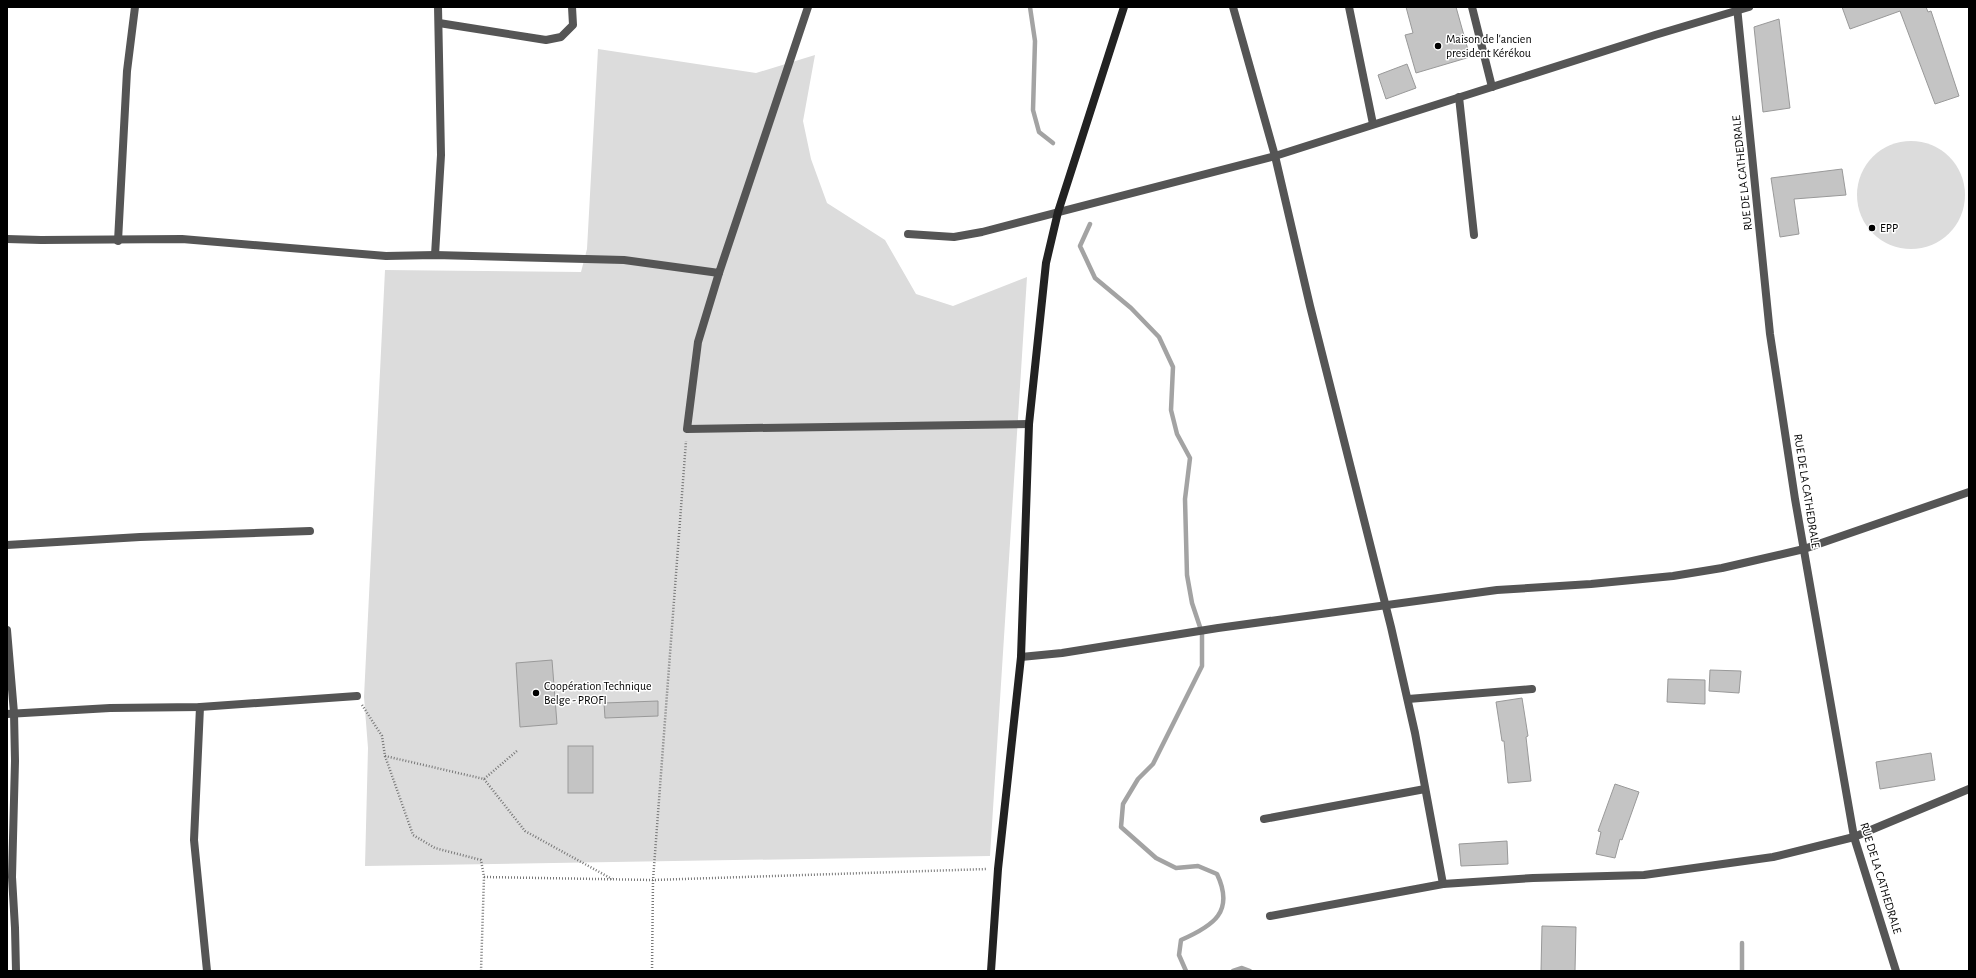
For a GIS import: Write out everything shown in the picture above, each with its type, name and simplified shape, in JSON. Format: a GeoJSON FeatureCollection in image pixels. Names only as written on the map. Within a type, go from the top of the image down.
{"type":"FeatureCollection","features":[{"type":"Feature","properties":{"kind":"street"},"geometry":{"type":"LineString","coordinates":[[118,240],[127,71],[135,7]]}},
{"type":"Feature","properties":{"kind":"street"},"geometry":{"type":"LineString","coordinates":[[435,255],[441,155],[438,7]]}},
{"type":"Feature","properties":{"kind":"street"},"geometry":{"type":"LineString","coordinates":[[439,23],[546,40],[561,37],[573,25],[572,7]]}},
{"type":"Feature","properties":{"kind":"street"},"geometry":{"type":"LineString","coordinates":[[808,7],[719,273],[698,342],[687,429],[1029,424]]}},
{"type":"Feature","properties":{"kind":"street"},"geometry":{"type":"LineString","coordinates":[[991,971],[998,869],[1021,657],[1029,424],[1046,263],[1058,212],[1124,7]]}},
{"type":"Feature","properties":{"kind":"street"},"geometry":{"type":"LineString","coordinates":[[1233,7],[1275,156],[1310,306],[1386,606],[1408,699],[1443,884]]}},
{"type":"Feature","properties":{"kind":"street"},"geometry":{"type":"LineString","coordinates":[[1349,7],[1373,124]]}},
{"type":"Feature","properties":{"kind":"street"},"geometry":{"type":"LineString","coordinates":[[1472,7],[1492,87]]}},
{"type":"Feature","properties":{"kind":"street"},"geometry":{"type":"LineString","coordinates":[[908,234],[954,237],[982,232],[1275,156],[1458,97],[1738,9],[1749,7]]}},
{"type":"Feature","properties":{"kind":"street","name":"RUE DE LA CATHEDRALE"},"geometry":{"type":"LineString","coordinates":[[1738,9],[1770,334],[1804,549],[1854,837],[1896,971]]}},
{"type":"Feature","properties":{"kind":"street"},"geometry":{"type":"LineString","coordinates":[[1458,97],[1474,235]]}},
{"type":"Feature","properties":{"kind":"street"},"geometry":{"type":"LineString","coordinates":[[7,239],[182,239],[386,256],[435,255],[624,260],[719,273]]}},
{"type":"Feature","properties":{"kind":"street"},"geometry":{"type":"LineString","coordinates":[[1021,657],[1062,653],[1218,628],[1497,590],[1673,576],[1722,568],[1804,549],[1969,492]]}},
{"type":"Feature","properties":{"kind":"street"},"geometry":{"type":"LineString","coordinates":[[7,545],[140,537],[310,531]]}},
{"type":"Feature","properties":{"kind":"street"},"geometry":{"type":"LineString","coordinates":[[7,630],[10,713],[15,761],[12,860],[16,971]]}},
{"type":"Feature","properties":{"kind":"street"},"geometry":{"type":"LineString","coordinates":[[1408,699],[1532,689]]}},
{"type":"Feature","properties":{"kind":"street"},"geometry":{"type":"LineString","coordinates":[[10,713],[110,708],[200,707],[357,696]]}},
{"type":"Feature","properties":{"kind":"street"},"geometry":{"type":"LineString","coordinates":[[200,707],[194,840],[207,971]]}},
{"type":"Feature","properties":{"kind":"street"},"geometry":{"type":"LineString","coordinates":[[1264,819],[1425,788]]}},
{"type":"Feature","properties":{"kind":"street"},"geometry":{"type":"LineString","coordinates":[[1270,916],[1443,884],[1533,878],[1644,875],[1773,857],[1854,837],[1969,789]]}},
{"type":"Feature","properties":{"kind":"street"},"geometry":{"type":"LineString","coordinates":[[7,867],[12,860]]}},
{"type":"Feature","properties":{"kind":"path"},"geometry":{"type":"LineString","coordinates":[[652,971],[653,880],[687,429]]}},
{"type":"Feature","properties":{"kind":"path"},"geometry":{"type":"LineString","coordinates":[[357,696],[382,736],[385,756],[413,835],[435,848],[481,860],[484,878],[481,971]]}},
{"type":"Feature","properties":{"kind":"path"},"geometry":{"type":"LineString","coordinates":[[484,779],[518,750]]}},
{"type":"Feature","properties":{"kind":"path"},"geometry":{"type":"LineString","coordinates":[[385,756],[484,779],[525,831],[614,880]]}},
{"type":"Feature","properties":{"kind":"path"},"geometry":{"type":"LineString","coordinates":[[484,878],[653,880],[998,869]]}},
{"type":"Feature","properties":{"kind":"shaded area"},"geometry":{"type":"Polygon","coordinates":[[[598,49],[756,73],[815,55],[803,121],[811,159],[827,203],[885,240],[916,294],[953,306],[1027,277],[990,856],[365,866],[368,748],[364,697],[385,270],[581,272],[587,249],[598,49]]]}},
{"type":"Feature","properties":{"kind":"shaded area"},"geometry":{"type":"Polygon","coordinates":[[[1911,141],[1932,145],[1949,157],[1961,174],[1965,195],[1961,216],[1949,233],[1932,245],[1911,249],[1890,245],[1873,233],[1861,216],[1857,195],[1861,174],[1873,157],[1890,145],[1911,141]]]}},
{"type":"Feature","properties":{"kind":"building","name":"Maison de l'ancien president Kérékou"},"geometry":{"type":"Polygon","coordinates":[[[1406,7],[1456,7],[1470,57],[1416,73],[1405,35],[1413,33],[1406,7]]]}},
{"type":"Feature","properties":{"kind":"building"},"geometry":{"type":"Polygon","coordinates":[[[1842,7],[1926,7],[1928,12],[1931,11],[1959,96],[1935,104],[1900,11],[1850,29],[1842,7]]]}},
{"type":"Feature","properties":{"kind":"building"},"geometry":{"type":"Polygon","coordinates":[[[1779,19],[1790,108],[1763,112],[1754,27],[1779,19]]]}},
{"type":"Feature","properties":{"kind":"building"},"geometry":{"type":"Polygon","coordinates":[[[1407,64],[1416,88],[1386,99],[1378,75],[1407,64]]]}},
{"type":"Feature","properties":{"kind":"building"},"geometry":{"type":"Polygon","coordinates":[[[1842,169],[1846,195],[1794,199],[1799,234],[1780,237],[1771,178],[1842,169]]]}},
{"type":"Feature","properties":{"kind":"building","name":"Coopération Technique Belge - PROFI"},"geometry":{"type":"Polygon","coordinates":[[[552,660],[557,724],[520,727],[516,663],[552,660]]]}},
{"type":"Feature","properties":{"kind":"building"},"geometry":{"type":"Polygon","coordinates":[[[1710,670],[1741,671],[1739,693],[1709,691],[1710,670]]]}},
{"type":"Feature","properties":{"kind":"building"},"geometry":{"type":"Polygon","coordinates":[[[1668,679],[1705,680],[1705,704],[1667,702],[1668,679]]]}},
{"type":"Feature","properties":{"kind":"building"},"geometry":{"type":"Polygon","coordinates":[[[1522,698],[1528,736],[1526,737],[1531,781],[1508,783],[1504,741],[1502,741],[1496,702],[1522,698]]]}},
{"type":"Feature","properties":{"kind":"building"},"geometry":{"type":"Polygon","coordinates":[[[658,701],[658,716],[605,718],[604,703],[658,701]]]}},
{"type":"Feature","properties":{"kind":"building"},"geometry":{"type":"Polygon","coordinates":[[[568,746],[593,746],[593,793],[568,793],[568,746]]]}},
{"type":"Feature","properties":{"kind":"building"},"geometry":{"type":"Polygon","coordinates":[[[1931,753],[1935,780],[1880,789],[1876,762],[1931,753]]]}},
{"type":"Feature","properties":{"kind":"building"},"geometry":{"type":"Polygon","coordinates":[[[1615,784],[1639,792],[1622,840],[1620,839],[1615,858],[1596,854],[1601,832],[1598,831],[1615,784]]]}},
{"type":"Feature","properties":{"kind":"building"},"geometry":{"type":"Polygon","coordinates":[[[1507,841],[1508,864],[1461,866],[1459,844],[1507,841]]]}},
{"type":"Feature","properties":{"kind":"building"},"geometry":{"type":"Polygon","coordinates":[[[1542,926],[1576,927],[1575,971],[1541,971],[1542,926]]]}},
{"type":"Feature","properties":{"kind":"waterway"},"geometry":{"type":"LineString","coordinates":[[1030,7],[1035,41],[1033,110],[1039,132],[1053,143]]}},
{"type":"Feature","properties":{"kind":"waterway"},"geometry":{"type":"LineString","coordinates":[[1090,224],[1080,246],[1095,278],[1131,308],[1159,337],[1173,367],[1171,410],[1177,434],[1190,458],[1185,499],[1187,575],[1192,603],[1202,633],[1202,666],[1153,764],[1138,779],[1123,804],[1121,827],[1156,858],[1176,868],[1198,866],[1217,874],[1222,887],[1222,908],[1218,916],[1211,923],[1203,929],[1181,940],[1179,955],[1186,971]]}},
{"type":"Feature","properties":{"kind":"waterway"},"geometry":{"type":"LineString","coordinates":[[1742,943],[1742,971]]}},
{"type":"Feature","properties":{"kind":"waterway"},"geometry":{"type":"LineString","coordinates":[[1233,971],[1242,968],[1250,971]]}},
{"type":"Feature","properties":{"kind":"place","name":"Maison de l'ancien president Kérékou"},"geometry":{"type":"Point","coordinates":[1438,46]}},
{"type":"Feature","properties":{"kind":"place","name":"EPP"},"geometry":{"type":"Point","coordinates":[1872,228]}},
{"type":"Feature","properties":{"kind":"place","name":"Coopération Technique Belge - PROFI"},"geometry":{"type":"Point","coordinates":[536,693]}}]}
